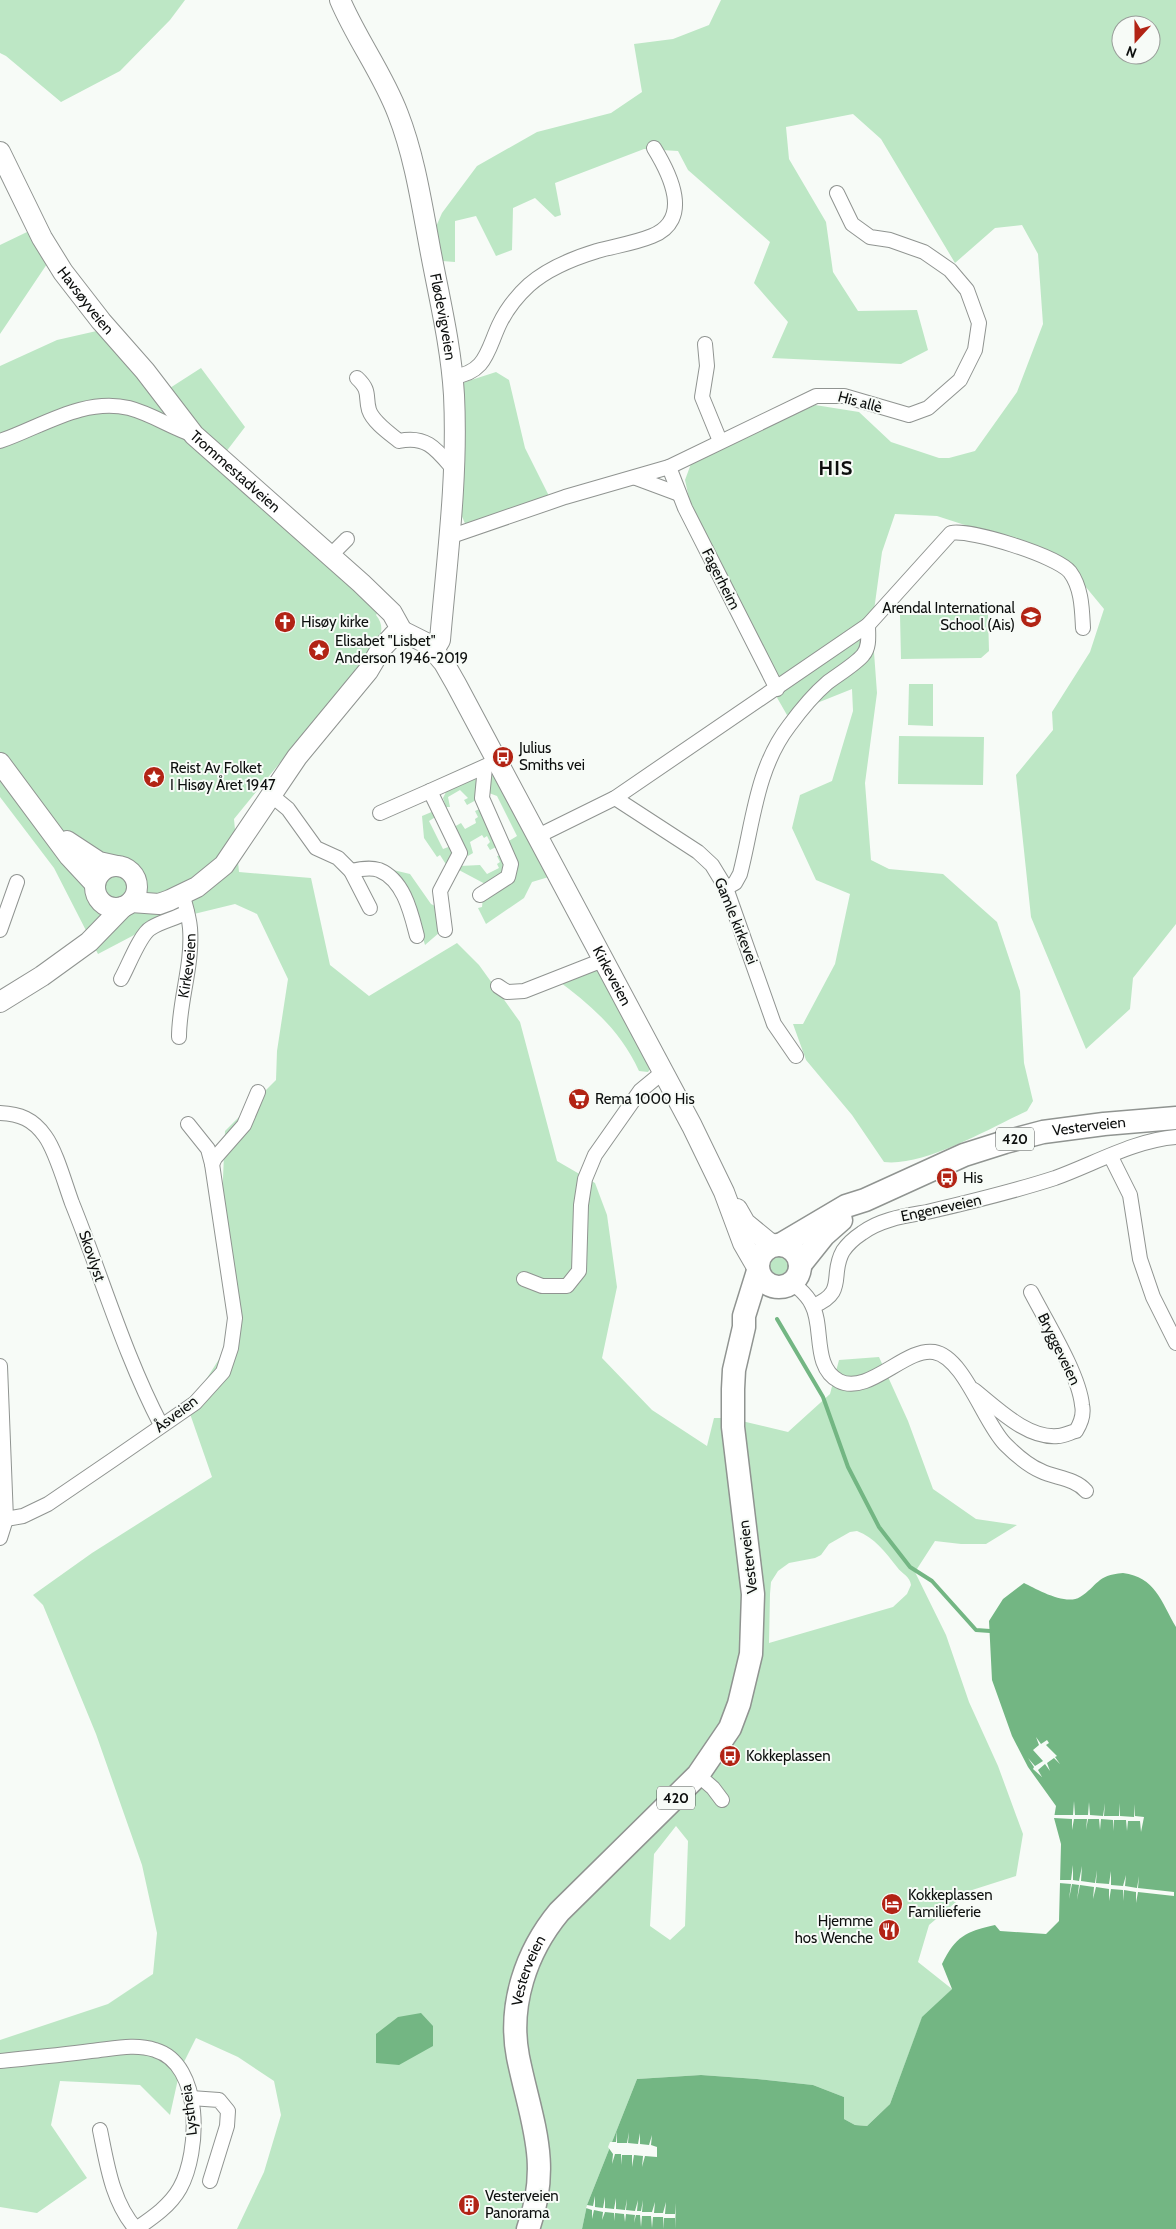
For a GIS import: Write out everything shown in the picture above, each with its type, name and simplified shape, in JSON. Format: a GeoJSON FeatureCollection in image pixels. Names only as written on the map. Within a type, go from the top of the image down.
{"type":"FeatureCollection","features":[{"type":"Feature","properties":{"kind":"main road","name":"Flødevigveien"},"geometry":{"type":"LineString","coordinates":[[340,0],[355,32],[389,92],[407,140],[450,352],[454,470],[440,640],[434,650]]}},
{"type":"Feature","properties":{"kind":"main road","name":"Havsøyveien"},"geometry":{"type":"LineString","coordinates":[[0,152],[42,238],[63,272],[101,321],[145,371],[194,435]]}},
{"type":"Feature","properties":{"kind":"main road","name":"Trommestadveien"},"geometry":{"type":"LineString","coordinates":[[194,435],[331,555],[392,613],[407,634]]}},
{"type":"Feature","properties":{"kind":"main road","name":"Kirkeveien"},"geometry":{"type":"LineString","coordinates":[[407,634],[428,644],[452,677],[491,764],[538,836],[663,1072],[724,1192],[743,1243],[758,1270]]}},
{"type":"Feature","properties":{"kind":"main road"},"geometry":{"type":"LineString","coordinates":[[0,763],[96,889],[99,900],[110,907],[127,904],[185,902],[197,887],[224,865],[297,757],[368,671],[381,649],[394,635],[407,634]]}},
{"type":"Feature","properties":{"kind":"main road"},"geometry":{"type":"LineString","coordinates":[[0,1002],[50,971],[89,942],[127,904],[136,892],[135,880],[128,870],[99,862],[76,849],[40,817]]}},
{"type":"Feature","properties":{"kind":"main road"},"geometry":{"type":"LineString","coordinates":[[74,952],[95,908],[96,889],[105,869],[117,866]]}},
{"type":"Feature","properties":{"kind":"main road"},"geometry":{"type":"LineString","coordinates":[[135,880],[185,902]]}},
{"type":"Feature","properties":{"kind":"main road","name":"Vesterveien"},"geometry":{"type":"LineString","coordinates":[[776,1245],[846,1206],[865,1200],[929,1169],[1005,1142],[1043,1132],[1104,1124],[1176,1118]]}},
{"type":"Feature","properties":{"kind":"main road","name":"Kirkeveien"},"geometry":{"type":"LineString","coordinates":[[724,1192],[745,1223],[776,1245]]}},
{"type":"Feature","properties":{"kind":"main road","name":"Vesterveien"},"geometry":{"type":"LineString","coordinates":[[744,1327],[770,1297],[792,1278],[824,1235],[865,1200]]}},
{"type":"Feature","properties":{"kind":"main road"},"geometry":{"type":"LineString","coordinates":[[758,1270],[761,1277],[771,1286],[792,1278],[798,1259],[791,1249],[776,1245]]}},
{"type":"Feature","properties":{"kind":"main road","name":"420"},"geometry":{"type":"LineString","coordinates":[[758,1270],[763,1252],[776,1245]]}},
{"type":"Feature","properties":{"kind":"main road","name":"Vesterveien"},"geometry":{"type":"LineString","coordinates":[[528,2229],[536,2197],[539,2154],[536,2128],[518,2056],[516,2015],[524,1974],[533,1951],[545,1929],[559,1912],[698,1775],[730,1728],[748,1673],[753,1639],[753,1594],[733,1409],[734,1370],[744,1327],[744,1316],[758,1270]]}},
{"type":"Feature","properties":{"kind":"street"},"geometry":{"type":"LineString","coordinates":[[452,377],[467,375],[483,361],[507,312],[518,296],[538,278],[594,252],[653,236],[668,225],[674,213],[673,184],[654,148]]}},
{"type":"Feature","properties":{"kind":"street","name":"His allè"},"geometry":{"type":"LineString","coordinates":[[449,537],[565,497],[669,467],[720,440],[816,396],[844,396],[908,415],[928,408],[960,380],[975,350],[979,323],[966,290],[950,270],[924,252],[890,240],[870,237],[852,224],[838,193]]}},
{"type":"Feature","properties":{"kind":"street"},"geometry":{"type":"LineString","coordinates":[[705,344],[707,366],[702,397],[720,440]]}},
{"type":"Feature","properties":{"kind":"street"},"geometry":{"type":"LineString","coordinates":[[357,378],[368,391],[369,408],[372,416],[388,432],[399,441],[413,438],[428,443],[454,470]]}},
{"type":"Feature","properties":{"kind":"street","name":"Trommestadveien"},"geometry":{"type":"LineString","coordinates":[[0,441],[63,415],[98,406],[129,408],[175,429],[194,435]]}},
{"type":"Feature","properties":{"kind":"street","name":"Fagerheim"},"geometry":{"type":"LineString","coordinates":[[669,467],[679,494],[777,689]]}},
{"type":"Feature","properties":{"kind":"street"},"geometry":{"type":"LineString","coordinates":[[636,478],[679,494]]}},
{"type":"Feature","properties":{"kind":"street"},"geometry":{"type":"LineString","coordinates":[[538,836],[615,798],[868,625],[951,532],[960,531],[1041,554],[1069,571],[1078,586],[1082,604],[1083,628]]}},
{"type":"Feature","properties":{"kind":"street"},"geometry":{"type":"LineString","coordinates":[[331,555],[347,539]]}},
{"type":"Feature","properties":{"kind":"street"},"geometry":{"type":"LineString","coordinates":[[726,888],[735,883],[740,874],[759,790],[772,752],[789,726],[826,684],[863,655],[867,647],[868,625]]}},
{"type":"Feature","properties":{"kind":"street"},"geometry":{"type":"LineString","coordinates":[[380,813],[491,764]]}},
{"type":"Feature","properties":{"kind":"street"},"geometry":{"type":"LineString","coordinates":[[480,895],[508,876],[511,864],[482,798],[491,764]]}},
{"type":"Feature","properties":{"kind":"street"},"geometry":{"type":"LineString","coordinates":[[430,791],[460,853],[440,891],[445,930]]}},
{"type":"Feature","properties":{"kind":"street"},"geometry":{"type":"LineString","coordinates":[[271,795],[288,809],[316,848],[338,858],[351,870],[370,908]]}},
{"type":"Feature","properties":{"kind":"street","name":"Gamle kirkevei"},"geometry":{"type":"LineString","coordinates":[[615,798],[698,852],[712,866],[726,888],[774,1024],[796,1056]]}},
{"type":"Feature","properties":{"kind":"street"},"geometry":{"type":"LineString","coordinates":[[351,870],[378,870],[392,878],[410,905],[417,936]]}},
{"type":"Feature","properties":{"kind":"street"},"geometry":{"type":"LineString","coordinates":[[0,930],[17,882]]}},
{"type":"Feature","properties":{"kind":"street"},"geometry":{"type":"LineString","coordinates":[[121,979],[145,932],[185,902]]}},
{"type":"Feature","properties":{"kind":"street","name":"Kirkeveien"},"geometry":{"type":"LineString","coordinates":[[179,1037],[179,1012],[188,964],[190,929],[185,902]]}},
{"type":"Feature","properties":{"kind":"street"},"geometry":{"type":"LineString","coordinates":[[498,986],[507,992],[524,991],[603,960]]}},
{"type":"Feature","properties":{"kind":"street"},"geometry":{"type":"LineString","coordinates":[[524,1279],[542,1286],[567,1286],[579,1271],[581,1205],[585,1180],[595,1155],[640,1091],[663,1072]]}},
{"type":"Feature","properties":{"kind":"street"},"geometry":{"type":"LineString","coordinates":[[212,1164],[244,1125],[258,1092]]}},
{"type":"Feature","properties":{"kind":"street","name":"Skovlyst"},"geometry":{"type":"LineString","coordinates":[[0,1112],[20,1114],[35,1123],[46,1137],[81,1225],[119,1334],[141,1387],[162,1425]]}},
{"type":"Feature","properties":{"kind":"street","name":"Åsveien"},"geometry":{"type":"LineString","coordinates":[[6,1519],[23,1516],[48,1504],[195,1403],[223,1372],[231,1348],[235,1318],[212,1164],[208,1149],[188,1124]]}},
{"type":"Feature","properties":{"kind":"street","name":"Engeneveien"},"geometry":{"type":"LineString","coordinates":[[813,1306],[826,1301],[834,1292],[838,1263],[844,1250],[863,1232],[889,1220],[978,1201],[1055,1178],[1111,1157],[1137,1144],[1176,1137]]}},
{"type":"Feature","properties":{"kind":"street"},"geometry":{"type":"LineString","coordinates":[[1111,1157],[1130,1196],[1140,1259],[1153,1297],[1176,1343]]}},
{"type":"Feature","properties":{"kind":"street"},"geometry":{"type":"LineString","coordinates":[[792,1278],[813,1306]]}},
{"type":"Feature","properties":{"kind":"street","name":"Bryggeveien"},"geometry":{"type":"LineString","coordinates":[[967,1386],[1022,1426],[1038,1434],[1058,1436],[1076,1431],[1082,1422],[1083,1406],[1078,1385],[1031,1292]]}},
{"type":"Feature","properties":{"kind":"street","name":"Bryggeveien"},"geometry":{"type":"LineString","coordinates":[[813,1306],[824,1363],[829,1372],[839,1381],[850,1384],[866,1380],[924,1351],[936,1352],[947,1358],[1004,1443],[1040,1471],[1072,1481],[1082,1486],[1086,1491]]}},
{"type":"Feature","properties":{"kind":"street"},"geometry":{"type":"LineString","coordinates":[[0,1366],[6,1519],[0,1538]]}},
{"type":"Feature","properties":{"kind":"street"},"geometry":{"type":"LineString","coordinates":[[698,1775],[713,1788],[722,1800]]}},
{"type":"Feature","properties":{"kind":"street","name":"Lystheia"},"geometry":{"type":"LineString","coordinates":[[0,2061],[141,2047],[155,2049],[172,2058],[182,2070],[190,2098],[194,2139],[190,2164],[180,2189],[160,2211],[136,2229],[120,2207],[108,2168],[100,2130]]}},
{"type":"Feature","properties":{"kind":"street"},"geometry":{"type":"LineString","coordinates":[[190,2098],[218,2100],[228,2111],[227,2126],[210,2181]]}},
{"type":"Feature","properties":{"kind":"shaded area"},"geometry":{"type":"Polygon","coordinates":[[[0,0],[185,0],[170,20],[120,71],[61,102],[0,53],[0,0]]]}},
{"type":"Feature","properties":{"kind":"shaded area"},"geometry":{"type":"Polygon","coordinates":[[[721,0],[1176,0],[1176,924],[1133,978],[1130,1009],[1086,1049],[1031,917],[1016,775],[1053,730],[1052,712],[1090,652],[1104,609],[1071,569],[1005,538],[937,516],[895,514],[882,552],[872,625],[877,693],[865,783],[871,860],[889,869],[943,874],[997,922],[1020,991],[1024,1063],[1033,1101],[1027,1111],[957,1145],[918,1159],[884,1162],[852,1115],[806,1060],[793,1024],[803,1024],[835,964],[850,894],[816,880],[792,828],[800,795],[832,781],[853,711],[852,689],[787,715],[760,668],[697,535],[685,480],[692,461],[815,405],[859,412],[891,442],[939,458],[949,458],[975,451],[1017,392],[1043,324],[1038,254],[1022,225],[995,228],[955,263],[881,139],[853,114],[786,127],[789,159],[826,222],[833,272],[858,311],[917,310],[928,350],[901,364],[772,358],[788,322],[754,283],[770,242],[688,170],[678,151],[644,149],[555,183],[561,215],[555,217],[535,198],[513,208],[512,250],[496,256],[476,216],[455,221],[455,262],[442,261],[435,229],[442,213],[477,166],[537,132],[611,113],[642,92],[634,44],[673,39],[709,25],[721,0]]]}},
{"type":"Feature","properties":{"kind":"shaded area"},"geometry":{"type":"Polygon","coordinates":[[[27,232],[49,261],[0,334],[0,245],[27,232]]]}},
{"type":"Feature","properties":{"kind":"shaded area"},"geometry":{"type":"Polygon","coordinates":[[[101,330],[159,395],[201,368],[245,427],[219,461],[380,609],[376,615],[381,629],[377,644],[234,819],[239,872],[311,878],[330,965],[369,996],[457,943],[479,965],[520,1022],[557,1161],[595,1183],[607,1215],[617,1287],[602,1358],[652,1410],[707,1446],[714,1418],[729,1418],[788,1432],[830,1394],[839,1360],[879,1357],[908,1421],[933,1489],[976,1519],[1017,1525],[986,1544],[935,1541],[915,1572],[946,1635],[969,1702],[998,1766],[1023,1834],[1016,1876],[969,1891],[929,1925],[918,1962],[952,1989],[922,2018],[890,2104],[867,2126],[855,2125],[844,2119],[844,2097],[813,2085],[701,2075],[637,2079],[587,2205],[582,2229],[237,2229],[264,2172],[281,2115],[274,2081],[238,2057],[196,2038],[180,2070],[170,2115],[140,2085],[60,2081],[51,2125],[87,2178],[37,2213],[0,2207],[0,2040],[108,2004],[153,1974],[157,1933],[142,1865],[96,1734],[43,1605],[33,1595],[92,1553],[212,1477],[188,1408],[228,1345],[230,1273],[222,1202],[225,1131],[276,1080],[277,1051],[288,979],[257,914],[235,904],[157,923],[98,954],[54,868],[0,797],[0,366],[57,340],[101,330]],[[857,1531],[850,1532],[829,1544],[821,1555],[789,1563],[778,1571],[771,1582],[769,1643],[893,1607],[907,1594],[911,1585],[907,1577],[874,1541],[857,1531]],[[676,1826],[654,1854],[650,1926],[670,1940],[685,1926],[688,1841],[676,1826]]]}},
{"type":"Feature","properties":{"kind":"shaded area"},"geometry":{"type":"Polygon","coordinates":[[[496,372],[509,380],[525,448],[549,496],[466,526],[461,514],[465,414],[459,387],[465,382],[496,372]]]}},
{"type":"Feature","properties":{"kind":"shaded area"},"geometry":{"type":"Polygon","coordinates":[[[988,614],[989,651],[981,658],[901,659],[900,615],[988,614]]]}},
{"type":"Feature","properties":{"kind":"shaded area"},"geometry":{"type":"Polygon","coordinates":[[[909,684],[933,684],[933,726],[908,725],[909,684]]]}},
{"type":"Feature","properties":{"kind":"shaded area"},"geometry":{"type":"Polygon","coordinates":[[[899,736],[984,737],[983,785],[898,784],[899,736]]]}},
{"type":"Feature","properties":{"kind":"shaded area"},"geometry":{"type":"Polygon","coordinates":[[[492,773],[552,876],[532,882],[524,898],[486,924],[478,908],[482,907],[483,898],[507,881],[507,842],[517,836],[497,796],[489,793],[489,776],[492,773]]]}},
{"type":"Feature","properties":{"kind":"shaded area"},"geometry":{"type":"Polygon","coordinates":[[[476,776],[479,779],[478,799],[467,805],[464,800],[468,798],[460,790],[448,797],[450,807],[446,807],[443,798],[449,786],[476,776]]]}},
{"type":"Feature","properties":{"kind":"shaded area"},"geometry":{"type":"Polygon","coordinates":[[[482,808],[500,845],[490,850],[487,845],[490,842],[487,836],[484,838],[482,835],[470,842],[473,853],[468,856],[454,827],[461,823],[465,829],[476,823],[475,819],[478,817],[475,811],[482,808]]]}},
{"type":"Feature","properties":{"kind":"shaded area"},"geometry":{"type":"Polygon","coordinates":[[[434,811],[437,816],[429,821],[443,849],[451,846],[454,854],[447,866],[440,855],[437,857],[424,838],[422,816],[434,811]]]}},
{"type":"Feature","properties":{"kind":"shaded area"},"geometry":{"type":"Polygon","coordinates":[[[504,855],[506,869],[489,886],[457,869],[460,866],[480,865],[487,874],[499,868],[497,864],[500,862],[497,856],[504,855]]]}},
{"type":"Feature","properties":{"kind":"shaded area"},"geometry":{"type":"Polygon","coordinates":[[[389,869],[410,874],[431,904],[435,906],[440,932],[425,945],[415,911],[389,869]]]}},
{"type":"Feature","properties":{"kind":"shaded area"},"geometry":{"type":"Polygon","coordinates":[[[598,963],[652,1066],[648,1072],[639,1071],[614,1031],[582,999],[557,980],[598,963]]]}},
{"type":"Feature","properties":{"kind":"shaded area"},"geometry":{"type":"Polygon","coordinates":[[[775,1254],[783,1254],[790,1261],[790,1269],[783,1276],[775,1276],[768,1269],[768,1261],[775,1254]]]}},
{"type":"Feature","properties":{"kind":"shaded area"},"geometry":{"type":"Polygon","coordinates":[[[1123,1573],[1143,1579],[1150,1585],[1176,1627],[1176,2229],[582,2229],[587,2205],[637,2079],[701,2075],[813,2085],[844,2097],[844,2119],[855,2125],[867,2126],[890,2104],[922,2017],[952,1989],[942,1964],[957,1941],[976,1930],[995,1925],[1000,1931],[1046,1934],[1059,1921],[1061,1844],[1054,1818],[1056,1806],[1028,1767],[1012,1736],[992,1680],[989,1621],[1003,1599],[1024,1583],[1051,1596],[1074,1599],[1086,1593],[1107,1576],[1123,1573]]]}},
{"type":"Feature","properties":{"kind":"shaded area"},"geometry":{"type":"Polygon","coordinates":[[[421,2013],[433,2026],[433,2046],[399,2065],[376,2063],[376,2034],[398,2017],[421,2013]]]}},
{"type":"Feature","properties":{"kind":"pier"},"geometry":{"type":"Polygon","coordinates":[[[1036,1737],[1041,1744],[1047,1740],[1049,1743],[1046,1745],[1057,1756],[1055,1757],[1060,1764],[1054,1758],[1047,1763],[1050,1771],[1045,1764],[1038,1770],[1042,1777],[1033,1769],[1034,1767],[1028,1758],[1035,1766],[1043,1761],[1033,1750],[1039,1745],[1036,1737]]]}},
{"type":"Feature","properties":{"kind":"pier"},"geometry":{"type":"Polygon","coordinates":[[[1074,1801],[1075,1815],[1088,1815],[1089,1802],[1090,1815],[1103,1816],[1105,1803],[1104,1816],[1119,1816],[1119,1803],[1120,1816],[1134,1817],[1135,1804],[1135,1816],[1144,1817],[1141,1832],[1140,1821],[1128,1821],[1127,1831],[1126,1820],[1114,1820],[1113,1831],[1113,1820],[1101,1819],[1100,1830],[1099,1819],[1088,1819],[1086,1830],[1087,1819],[1074,1819],[1072,1830],[1072,1819],[1054,1818],[1054,1815],[1073,1815],[1074,1801]]]}},
{"type":"Feature","properties":{"kind":"pier"},"geometry":{"type":"Polygon","coordinates":[[[1073,1865],[1073,1880],[1079,1881],[1082,1866],[1081,1881],[1095,1883],[1097,1870],[1096,1883],[1109,1884],[1111,1871],[1111,1885],[1123,1886],[1126,1875],[1125,1886],[1137,1888],[1139,1876],[1138,1888],[1174,1892],[1174,1896],[1138,1892],[1136,1903],[1136,1892],[1124,1890],[1123,1901],[1123,1890],[1111,1889],[1109,1901],[1109,1889],[1096,1887],[1093,1899],[1094,1887],[1080,1885],[1077,1900],[1079,1885],[1072,1884],[1069,1899],[1071,1884],[1059,1883],[1059,1880],[1071,1880],[1073,1865]]]}},
{"type":"Feature","properties":{"kind":"pier"},"geometry":{"type":"Polygon","coordinates":[[[617,2131],[617,2143],[627,2143],[629,2132],[628,2143],[638,2144],[640,2133],[640,2144],[649,2145],[652,2135],[651,2145],[657,2147],[657,2157],[645,2156],[642,2167],[643,2156],[634,2155],[632,2167],[632,2155],[622,2155],[621,2165],[621,2154],[615,2154],[612,2164],[613,2154],[608,2147],[610,2142],[616,2142],[617,2131]]]}},
{"type":"Feature","properties":{"kind":"pier"},"geometry":{"type":"Polygon","coordinates":[[[595,2196],[595,2207],[603,2208],[605,2197],[605,2208],[614,2209],[616,2198],[616,2209],[625,2210],[627,2199],[626,2210],[635,2211],[638,2200],[637,2211],[641,2211],[643,2200],[642,2212],[652,2212],[655,2202],[654,2213],[663,2213],[666,2202],[665,2214],[675,2214],[676,2203],[675,2229],[675,2218],[664,2218],[664,2229],[663,2217],[653,2217],[652,2228],[651,2216],[642,2216],[641,2227],[640,2215],[636,2215],[634,2223],[635,2215],[626,2214],[625,2222],[624,2214],[615,2213],[614,2221],[614,2213],[605,2212],[602,2220],[603,2212],[594,2210],[592,2219],[592,2210],[586,2208],[587,2205],[593,2206],[595,2196]]]}},
{"type":"Feature","properties":{"kind":"waterway"},"geometry":{"type":"LineString","coordinates":[[777,1319],[823,1397],[848,1467],[879,1527],[910,1567],[932,1581],[976,1630],[990,1631]]}},
{"type":"Feature","properties":{"kind":"place","name":"Arendal International School (Ais)"},"geometry":{"type":"Point","coordinates":[1031,617]}},
{"type":"Feature","properties":{"kind":"place","name":"Hisøy kirke"},"geometry":{"type":"Point","coordinates":[285,622]}},
{"type":"Feature","properties":{"kind":"place","name":"Elisabet \"Lisbet\" Anderson 1946-2019"},"geometry":{"type":"Point","coordinates":[319,650]}},
{"type":"Feature","properties":{"kind":"place","name":"Julius Smiths vei"},"geometry":{"type":"Point","coordinates":[503,757]}},
{"type":"Feature","properties":{"kind":"place","name":"Reist Av Folket I Hisøy Året 1947"},"geometry":{"type":"Point","coordinates":[154,777]}},
{"type":"Feature","properties":{"kind":"place","name":"Rema 1000 His"},"geometry":{"type":"Point","coordinates":[579,1099]}},
{"type":"Feature","properties":{"kind":"place","name":"His"},"geometry":{"type":"Point","coordinates":[947,1178]}},
{"type":"Feature","properties":{"kind":"place","name":"Kokkeplassen"},"geometry":{"type":"Point","coordinates":[730,1756]}},
{"type":"Feature","properties":{"kind":"place","name":"Kokkeplassen Familieferie"},"geometry":{"type":"Point","coordinates":[892,1904]}},
{"type":"Feature","properties":{"kind":"place","name":"Hjemme hos Wenche"},"geometry":{"type":"Point","coordinates":[889,1930]}},
{"type":"Feature","properties":{"kind":"place","name":"Vesterveien Panorama"},"geometry":{"type":"Point","coordinates":[469,2205]}},
{"type":"Feature","properties":{"kind":"district","name":"HIS"},"geometry":{"type":"Point","coordinates":[836,468]}}]}
